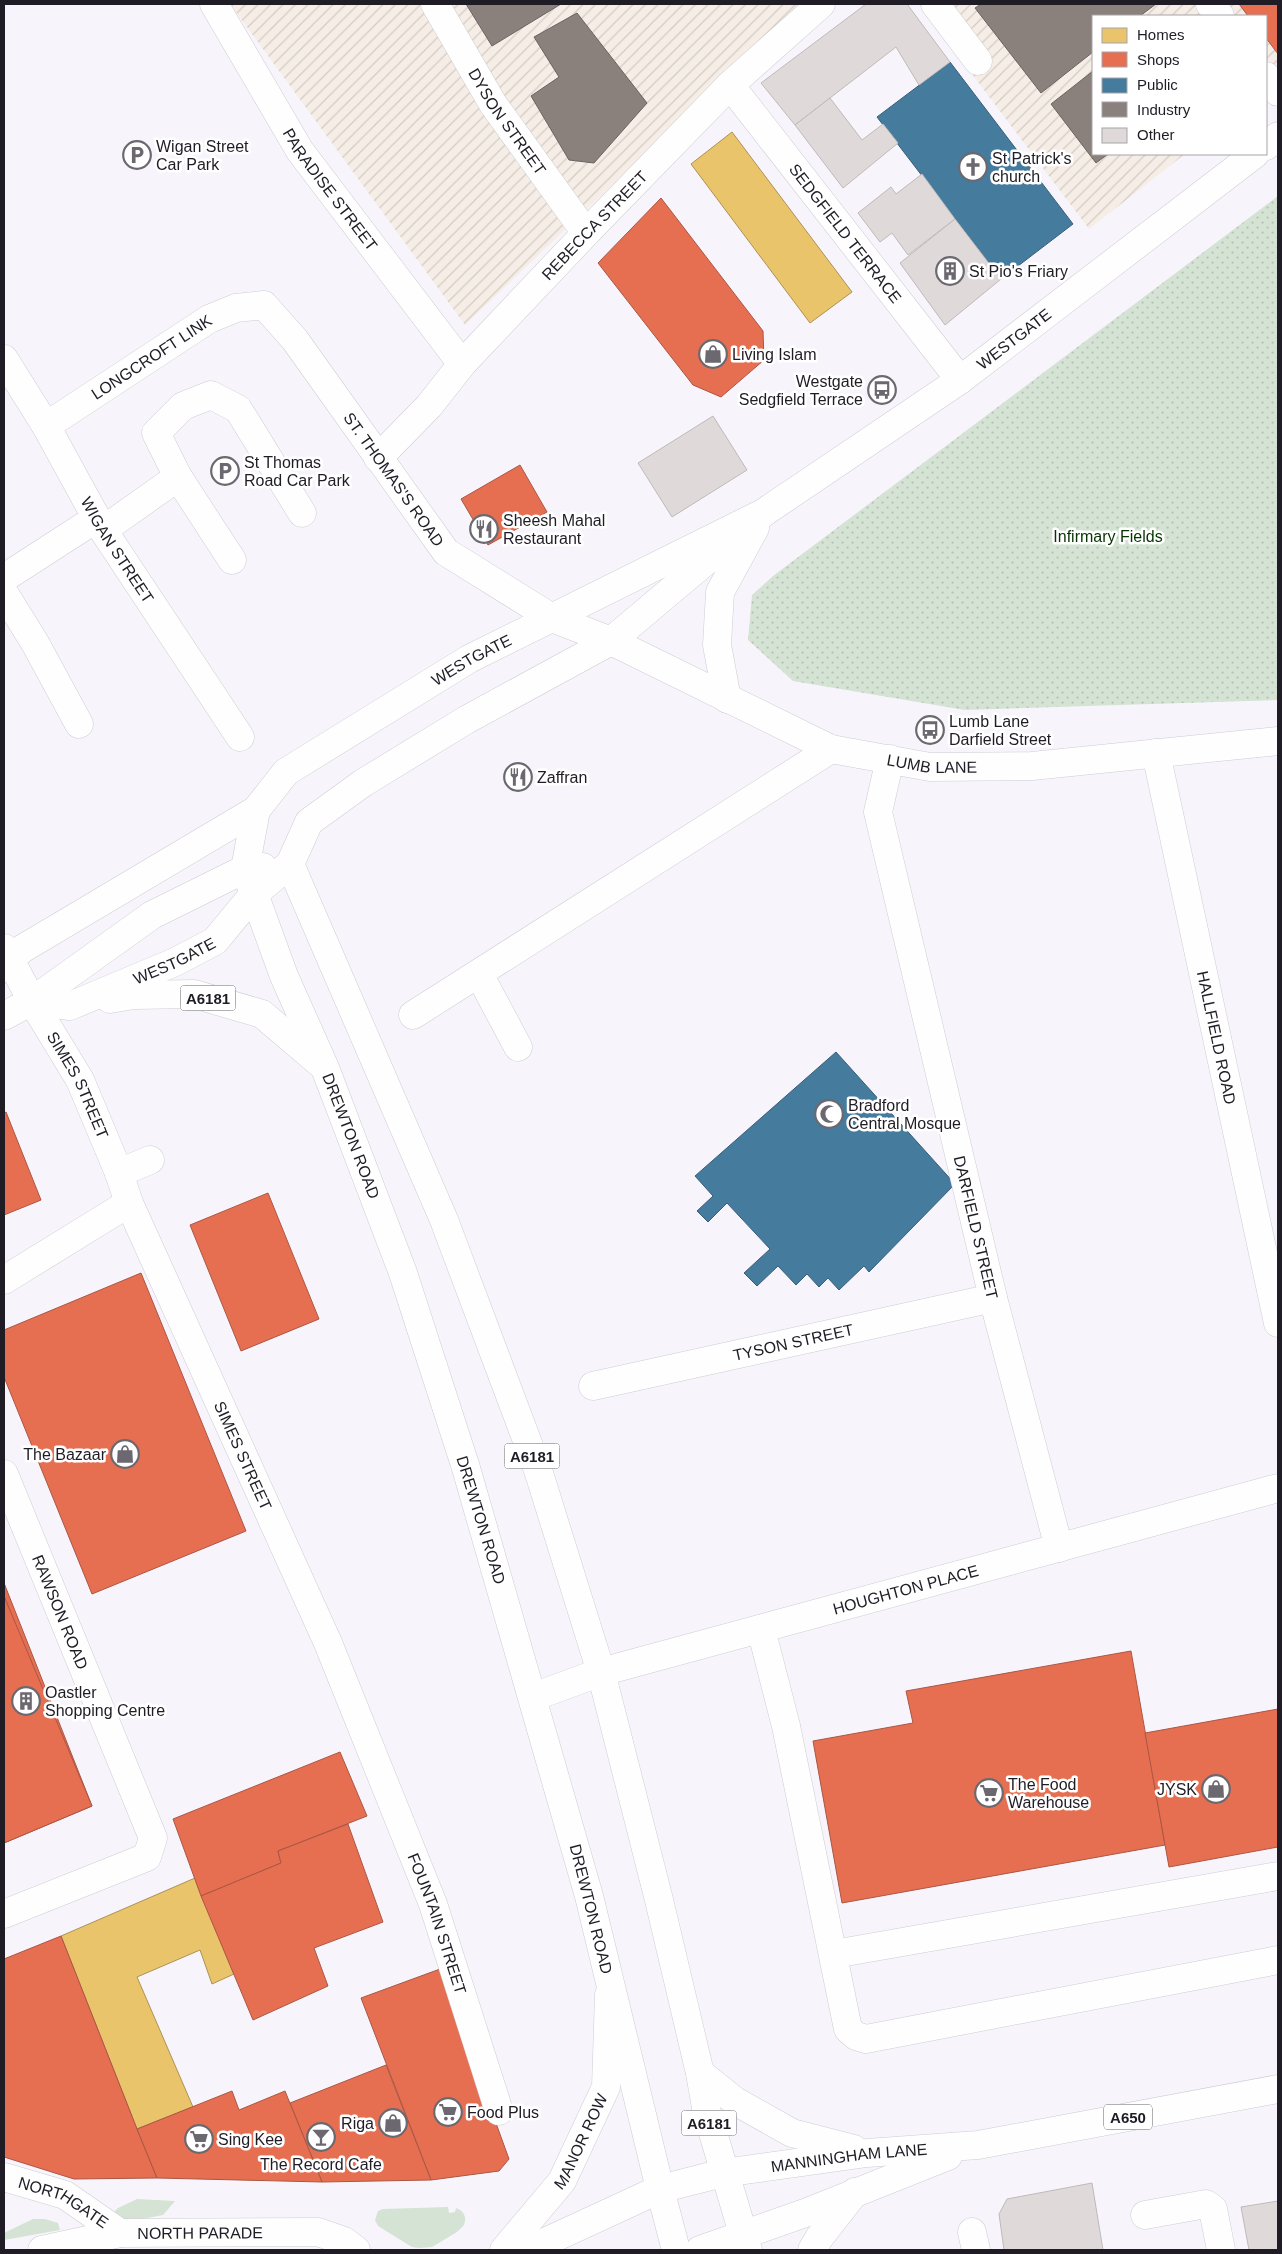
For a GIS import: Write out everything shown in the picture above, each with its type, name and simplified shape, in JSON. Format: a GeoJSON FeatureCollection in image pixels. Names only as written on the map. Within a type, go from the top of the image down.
{"type":"FeatureCollection","features":[{"type":"Feature","properties":{"kind":"street","name":"PARADISE STREET"},"geometry":{"type":"LineString","coordinates":[[214,4],[300,151],[462,364]]}},
{"type":"Feature","properties":{"kind":"street","name":"DYSON STREET"},"geometry":{"type":"LineString","coordinates":[[435,4],[493,104],[586,234]]}},
{"type":"Feature","properties":{"kind":"street","name":"REBECCA STREET"},"geometry":{"type":"LineString","coordinates":[[378,458],[429,406],[462,364],[730,85],[821,4]]}},
{"type":"Feature","properties":{"kind":"street"},"geometry":{"type":"LineString","coordinates":[[935,4],[978,61]]}},
{"type":"Feature","properties":{"kind":"street"},"geometry":{"type":"LineString","coordinates":[[1210,4],[1219,15]]}},
{"type":"Feature","properties":{"kind":"street"},"geometry":{"type":"LineString","coordinates":[[1267,77],[1278,92]]}},
{"type":"Feature","properties":{"kind":"street","name":"SEDGFIELD TERRACE"},"geometry":{"type":"LineString","coordinates":[[730,85],[960,380]]}},
{"type":"Feature","properties":{"kind":"street"},"geometry":{"type":"LineString","coordinates":[[1267,145],[1278,136]]}},
{"type":"Feature","properties":{"kind":"street","name":"WESTGATE"},"geometry":{"type":"LineString","coordinates":[[70,1006],[175,962],[214,941],[253,895],[290,864],[309,822],[363,783],[466,720],[611,641],[763,513],[960,380],[1255,155]]}},
{"type":"Feature","properties":{"kind":"street","name":"LONGCROFT LINK"},"geometry":{"type":"LineString","coordinates":[[46,426],[210,319],[236,308],[264,305]]}},
{"type":"Feature","properties":{"kind":"street","name":"ST. THOMAS'S ROAD"},"geometry":{"type":"LineString","coordinates":[[264,305],[295,340],[446,552],[552,618],[611,641]]}},
{"type":"Feature","properties":{"kind":"street","name":"WIGAN STREET"},"geometry":{"type":"LineString","coordinates":[[4,359],[46,426],[100,524],[240,737]]}},
{"type":"Feature","properties":{"kind":"street"},"geometry":{"type":"LineString","coordinates":[[232,560],[178,478],[156,433],[183,406],[211,395],[238,409],[302,513]]}},
{"type":"Feature","properties":{"kind":"street"},"geometry":{"type":"LineString","coordinates":[[4,578],[178,478]]}},
{"type":"Feature","properties":{"kind":"street"},"geometry":{"type":"LineString","coordinates":[[727,699],[717,645],[720,592],[763,513]]}},
{"type":"Feature","properties":{"kind":"street","name":"WESTGATE"},"geometry":{"type":"LineString","coordinates":[[245,869],[256,810],[286,772],[469,659],[763,513]]}},
{"type":"Feature","properties":{"kind":"street"},"geometry":{"type":"LineString","coordinates":[[4,593],[35,643],[79,724]]}},
{"type":"Feature","properties":{"kind":"street","name":"LUMB LANE"},"geometry":{"type":"LineString","coordinates":[[611,641],[831,749],[930,767],[1032,766],[1278,741]]}},
{"type":"Feature","properties":{"kind":"street"},"geometry":{"type":"LineString","coordinates":[[413,1015],[831,749]]}},
{"type":"Feature","properties":{"kind":"street","name":"HALLFIELD ROAD"},"geometry":{"type":"LineString","coordinates":[[1156,752],[1278,1323]]}},
{"type":"Feature","properties":{"kind":"street","name":"DARFIELD STREET"},"geometry":{"type":"LineString","coordinates":[[890,760],[878,812],[993,1298],[1058,1548]]}},
{"type":"Feature","properties":{"kind":"street"},"geometry":{"type":"LineString","coordinates":[[6,959],[256,810]]}},
{"type":"Feature","properties":{"kind":"street"},"geometry":{"type":"LineString","coordinates":[[4,1016],[32,1001],[152,915],[245,869],[290,864]]}},
{"type":"Feature","properties":{"kind":"street","name":"A6181"},"geometry":{"type":"LineString","coordinates":[[290,864],[444,1220],[538,1470],[601,1672],[660,1900],[700,2073],[707,2114],[745,2242]]}},
{"type":"Feature","properties":{"kind":"street","name":"DREWTON ROAD"},"geometry":{"type":"LineString","coordinates":[[245,869],[284,976],[326,1068],[403,1273],[466,1468],[589,1896],[660,2189]]}},
{"type":"Feature","properties":{"kind":"street","name":"SIMES STREET"},"geometry":{"type":"LineString","coordinates":[[6,959],[80,1080],[119,1173],[129,1203],[328,1643],[367,1739]]}},
{"type":"Feature","properties":{"kind":"street"},"geometry":{"type":"LineString","coordinates":[[479,974],[518,1047]]}},
{"type":"Feature","properties":{"kind":"street","name":"A6181"},"geometry":{"type":"LineString","coordinates":[[32,1001],[70,1006],[134,995],[194,994],[262,1014],[326,1068]]}},
{"type":"Feature","properties":{"kind":"street"},"geometry":{"type":"LineString","coordinates":[[119,1173],[150,1160]]}},
{"type":"Feature","properties":{"kind":"street"},"geometry":{"type":"LineString","coordinates":[[4,1280],[129,1203]]}},
{"type":"Feature","properties":{"kind":"street","name":"TYSON STREET"},"geometry":{"type":"LineString","coordinates":[[593,1386],[993,1298]]}},
{"type":"Feature","properties":{"kind":"street","name":"RAWSON ROAD"},"geometry":{"type":"LineString","coordinates":[[4,1474],[153,1838],[147,1857],[4,1914]]}},
{"type":"Feature","properties":{"kind":"street","name":"HOUGHTON PLACE"},"geometry":{"type":"LineString","coordinates":[[533,1697],[601,1672],[1278,1488]]}},
{"type":"Feature","properties":{"kind":"street"},"geometry":{"type":"LineString","coordinates":[[761,1629],[786,1726],[848,2029],[856,2036],[866,2038],[1278,1960]]}},
{"type":"Feature","properties":{"kind":"street","name":"FOUNTAIN STREET"},"geometry":{"type":"LineString","coordinates":[[367,1739],[433,1904],[499,2111]]}},
{"type":"Feature","properties":{"kind":"street"},"geometry":{"type":"LineString","coordinates":[[834,1954],[1278,1876]]}},
{"type":"Feature","properties":{"kind":"street","name":"MANOR ROW"},"geometry":{"type":"LineString","coordinates":[[504,2250],[562,2181],[606,2087],[610,1982]]}},
{"type":"Feature","properties":{"kind":"street"},"geometry":{"type":"LineString","coordinates":[[700,2073],[735,2101],[792,2133],[867,2153]]}},
{"type":"Feature","properties":{"kind":"street","name":"MANNINGHAM LANE"},"geometry":{"type":"LineString","coordinates":[[723,2172],[867,2153],[978,2145],[1278,2089]]}},
{"type":"Feature","properties":{"kind":"street","name":"MANNINGHAM LANE"},"geometry":{"type":"LineString","coordinates":[[745,2242],[804,2213],[856,2191],[978,2145]]}},
{"type":"Feature","properties":{"kind":"street","name":"A650"},"geometry":{"type":"LineString","coordinates":[[660,2189],[723,2172]]}},
{"type":"Feature","properties":{"kind":"street","name":"NORTHGATE"},"geometry":{"type":"LineString","coordinates":[[4,2177],[65,2194],[120,2233]]}},
{"type":"Feature","properties":{"kind":"street"},"geometry":{"type":"LineString","coordinates":[[528,2250],[660,2189]]}},
{"type":"Feature","properties":{"kind":"street","name":"A6181"},"geometry":{"type":"LineString","coordinates":[[660,2189],[676,2250]]}},
{"type":"Feature","properties":{"kind":"street"},"geometry":{"type":"LineString","coordinates":[[812,2250],[819,2238],[856,2191]]}},
{"type":"Feature","properties":{"kind":"street"},"geometry":{"type":"LineString","coordinates":[[1145,2215],[1206,2204],[1212,2209],[1221,2250]]}},
{"type":"Feature","properties":{"kind":"street","name":"NORTH PARADE"},"geometry":{"type":"LineString","coordinates":[[42,2250],[120,2233],[318,2232],[344,2241],[356,2250]]}},
{"type":"Feature","properties":{"kind":"street","name":"A650"},"geometry":{"type":"LineString","coordinates":[[700,2250],[745,2242]]}},
{"type":"Feature","properties":{"kind":"shaded area"},"geometry":{"type":"Polygon","coordinates":[[[230,4],[802,4],[465,325],[230,4]]]}},
{"type":"Feature","properties":{"kind":"shaded area"},"geometry":{"type":"Polygon","coordinates":[[[919,4],[1278,4],[1278,81],[1267,89],[1267,15],[1092,15],[1092,155],[1184,155],[1089,229],[919,4]]]}},
{"type":"Feature","properties":{"kind":"green space","name":"Infirmary Fields"},"geometry":{"type":"Polygon","coordinates":[[[1278,196],[1278,700],[965,710],[793,681],[748,640],[752,595],[773,576],[1278,196]]]}},
{"type":"Feature","properties":{"kind":"green space"},"geometry":{"type":"Polygon","coordinates":[[[137,2199],[175,2201],[163,2215],[121,2223],[113,2213],[118,2208],[137,2199]]]}},
{"type":"Feature","properties":{"kind":"green space"},"geometry":{"type":"Polygon","coordinates":[[[448,2207],[449,2213],[455,2212],[456,2208],[463,2213],[465,2217],[464,2225],[457,2232],[432,2247],[412,2247],[378,2226],[375,2220],[378,2211],[383,2209],[448,2207]]]}},
{"type":"Feature","properties":{"kind":"green space"},"geometry":{"type":"Polygon","coordinates":[[[33,2219],[45,2219],[58,2223],[60,2230],[4,2240],[4,2233],[33,2219]]]}},
{"type":"Feature","properties":{"kind":"building: Homes"},"geometry":{"type":"Polygon","coordinates":[[[732,132],[852,292],[810,323],[691,164],[732,132]]]}},
{"type":"Feature","properties":{"kind":"building: Homes"},"geometry":{"type":"Polygon","coordinates":[[[195,1878],[234,1974],[212,1984],[200,1950],[137,1977],[193,2107],[137,2129],[61,1936],[195,1878]]]}},
{"type":"Feature","properties":{"kind":"building: Shops"},"geometry":{"type":"Polygon","coordinates":[[[1239,4],[1278,4],[1278,54],[1267,39],[1267,15],[1247,15],[1239,4]]]}},
{"type":"Feature","properties":{"kind":"building: Shops"},"geometry":{"type":"Polygon","coordinates":[[[661,198],[763,331],[764,360],[721,397],[693,385],[598,263],[661,198]]]}},
{"type":"Feature","properties":{"kind":"building: Shops"},"geometry":{"type":"Polygon","coordinates":[[[520,465],[547,512],[488,545],[461,499],[520,465]]]}},
{"type":"Feature","properties":{"kind":"building: Shops"},"geometry":{"type":"Polygon","coordinates":[[[6,1112],[41,1200],[4,1215],[4,1113],[6,1112]]]}},
{"type":"Feature","properties":{"kind":"building: Shops"},"geometry":{"type":"Polygon","coordinates":[[[268,1193],[319,1319],[241,1351],[190,1225],[268,1193]]]}},
{"type":"Feature","properties":{"kind":"building: Shops","name":"The Bazaar"},"geometry":{"type":"Polygon","coordinates":[[[141,1273],[246,1531],[92,1594],[4,1377],[4,1330],[141,1273]]]}},
{"type":"Feature","properties":{"kind":"building: Shops","name":"Oastler Shopping Centre"},"geometry":{"type":"Polygon","coordinates":[[[4,1583],[92,1806],[4,1843],[4,1583]]]}},
{"type":"Feature","properties":{"kind":"building: Shops","name":"Oastler Shopping Centre"},"geometry":{"type":"Polygon","coordinates":[[[4,1596],[92,1806],[4,1843],[4,1596]]]}},
{"type":"Feature","properties":{"kind":"building: Shops","name":"The Food Warehouse"},"geometry":{"type":"Polygon","coordinates":[[[1131,1651],[1165,1845],[842,1903],[813,1741],[913,1723],[906,1691],[1131,1651]]]}},
{"type":"Feature","properties":{"kind":"building: Shops","name":"JYSK"},"geometry":{"type":"Polygon","coordinates":[[[1278,1709],[1278,1847],[1169,1867],[1145,1733],[1278,1709]]]}},
{"type":"Feature","properties":{"kind":"building: Shops"},"geometry":{"type":"Polygon","coordinates":[[[340,1752],[367,1816],[278,1851],[281,1863],[201,1896],[173,1819],[340,1752]]]}},
{"type":"Feature","properties":{"kind":"building: Shops"},"geometry":{"type":"Polygon","coordinates":[[[348,1824],[383,1922],[314,1948],[328,1986],[253,2020],[201,1896],[281,1863],[278,1851],[348,1824]]]}},
{"type":"Feature","properties":{"kind":"building: Shops"},"geometry":{"type":"Polygon","coordinates":[[[61,1936],[157,2178],[74,2179],[4,2157],[4,1959],[61,1936]]]}},
{"type":"Feature","properties":{"kind":"building: Shops","name":"Food Plus"},"geometry":{"type":"Polygon","coordinates":[[[440,1969],[509,2159],[499,2171],[431,2180],[361,1998],[440,1969]]]}},
{"type":"Feature","properties":{"kind":"building: Shops"},"geometry":{"type":"Polygon","coordinates":[[[386,2065],[431,2180],[322,2182],[290,2103],[386,2065]]]}},
{"type":"Feature","properties":{"kind":"building: Shops"},"geometry":{"type":"Polygon","coordinates":[[[232,2091],[239,2110],[285,2091],[322,2182],[157,2178],[137,2129],[232,2091]]]}},
{"type":"Feature","properties":{"kind":"building: Public","name":"St Patrick's church"},"geometry":{"type":"Polygon","coordinates":[[[950,62],[1073,224],[1001,279],[877,117],[950,62]]]}},
{"type":"Feature","properties":{"kind":"building: Public","name":"Bradford Central Mosque"},"geometry":{"type":"Polygon","coordinates":[[[836,1052],[955,1184],[869,1272],[864,1266],[839,1290],[828,1278],[819,1287],[807,1274],[796,1285],[778,1266],[757,1286],[744,1273],[770,1249],[727,1203],[708,1222],[697,1211],[713,1196],[695,1176],[836,1052]]]}},
{"type":"Feature","properties":{"kind":"building: Industry"},"geometry":{"type":"Polygon","coordinates":[[[466,4],[561,4],[492,46],[466,4]]]}},
{"type":"Feature","properties":{"kind":"building: Industry"},"geometry":{"type":"Polygon","coordinates":[[[981,4],[1156,4],[1141,15],[1092,15],[1092,53],[1041,93],[975,8],[981,4]]]}},
{"type":"Feature","properties":{"kind":"building: Industry"},"geometry":{"type":"Polygon","coordinates":[[[577,13],[647,103],[594,163],[569,160],[531,96],[559,77],[534,37],[577,13]]]}},
{"type":"Feature","properties":{"kind":"building: Industry"},"geometry":{"type":"Polygon","coordinates":[[[1092,72],[1092,155],[1107,155],[1096,163],[1051,104],[1092,72]]]}},
{"type":"Feature","properties":{"kind":"building: Other"},"geometry":{"type":"Polygon","coordinates":[[[866,4],[907,4],[950,62],[919,85],[896,47],[795,125],[761,83],[866,4]]]}},
{"type":"Feature","properties":{"kind":"building: Other"},"geometry":{"type":"Polygon","coordinates":[[[830,98],[862,140],[883,124],[898,143],[843,188],[795,125],[830,98]]]}},
{"type":"Feature","properties":{"kind":"building: Other"},"geometry":{"type":"Polygon","coordinates":[[[922,174],[955,219],[908,255],[892,233],[880,242],[858,213],[891,187],[896,194],[922,174]]]}},
{"type":"Feature","properties":{"kind":"building: Other","name":"St Pio's Friary"},"geometry":{"type":"Polygon","coordinates":[[[955,219],[1001,279],[945,325],[900,263],[955,219]]]}},
{"type":"Feature","properties":{"kind":"building: Other"},"geometry":{"type":"Polygon","coordinates":[[[713,416],[747,470],[672,517],[638,463],[713,416]]]}},
{"type":"Feature","properties":{"kind":"building: Other"},"geometry":{"type":"Polygon","coordinates":[[[1092,2183],[1103,2250],[1004,2250],[999,2214],[1007,2199],[1092,2183]]]}},
{"type":"Feature","properties":{"kind":"building: Other"},"geometry":{"type":"Polygon","coordinates":[[[1278,2201],[1278,2250],[1249,2250],[1241,2207],[1278,2201]]]}},
{"type":"Feature","properties":{"kind":"place","name":"Wigan Street Car Park"},"geometry":{"type":"Point","coordinates":[137,155]}},
{"type":"Feature","properties":{"kind":"place","name":"St Patrick's church"},"geometry":{"type":"Point","coordinates":[973,167]}},
{"type":"Feature","properties":{"kind":"place","name":"St Pio's Friary"},"geometry":{"type":"Point","coordinates":[950,271]}},
{"type":"Feature","properties":{"kind":"place","name":"Living Islam"},"geometry":{"type":"Point","coordinates":[713,354]}},
{"type":"Feature","properties":{"kind":"place","name":"Westgate Sedgfield Terrace"},"geometry":{"type":"Point","coordinates":[882,390]}},
{"type":"Feature","properties":{"kind":"place","name":"St Thomas Road Car Park"},"geometry":{"type":"Point","coordinates":[225,471]}},
{"type":"Feature","properties":{"kind":"place","name":"Sheesh Mahal Restaurant"},"geometry":{"type":"Point","coordinates":[484,529]}},
{"type":"Feature","properties":{"kind":"place","name":"Lumb Lane Darfield Street"},"geometry":{"type":"Point","coordinates":[930,730]}},
{"type":"Feature","properties":{"kind":"place","name":"Zaffran"},"geometry":{"type":"Point","coordinates":[518,777]}},
{"type":"Feature","properties":{"kind":"place","name":"Bradford Central Mosque"},"geometry":{"type":"Point","coordinates":[829,1114]}},
{"type":"Feature","properties":{"kind":"place","name":"The Bazaar"},"geometry":{"type":"Point","coordinates":[125,1454]}},
{"type":"Feature","properties":{"kind":"place","name":"Oastler Shopping Centre"},"geometry":{"type":"Point","coordinates":[26,1701]}},
{"type":"Feature","properties":{"kind":"place","name":"JYSK"},"geometry":{"type":"Point","coordinates":[1216,1789]}},
{"type":"Feature","properties":{"kind":"place","name":"The Food Warehouse"},"geometry":{"type":"Point","coordinates":[989,1793]}},
{"type":"Feature","properties":{"kind":"place","name":"Food Plus"},"geometry":{"type":"Point","coordinates":[448,2112]}},
{"type":"Feature","properties":{"kind":"place","name":"Riga"},"geometry":{"type":"Point","coordinates":[393,2123]}},
{"type":"Feature","properties":{"kind":"place","name":"The Record Cafe"},"geometry":{"type":"Point","coordinates":[321,2137]}},
{"type":"Feature","properties":{"kind":"place","name":"Sing Kee"},"geometry":{"type":"Point","coordinates":[199,2139]}}]}
